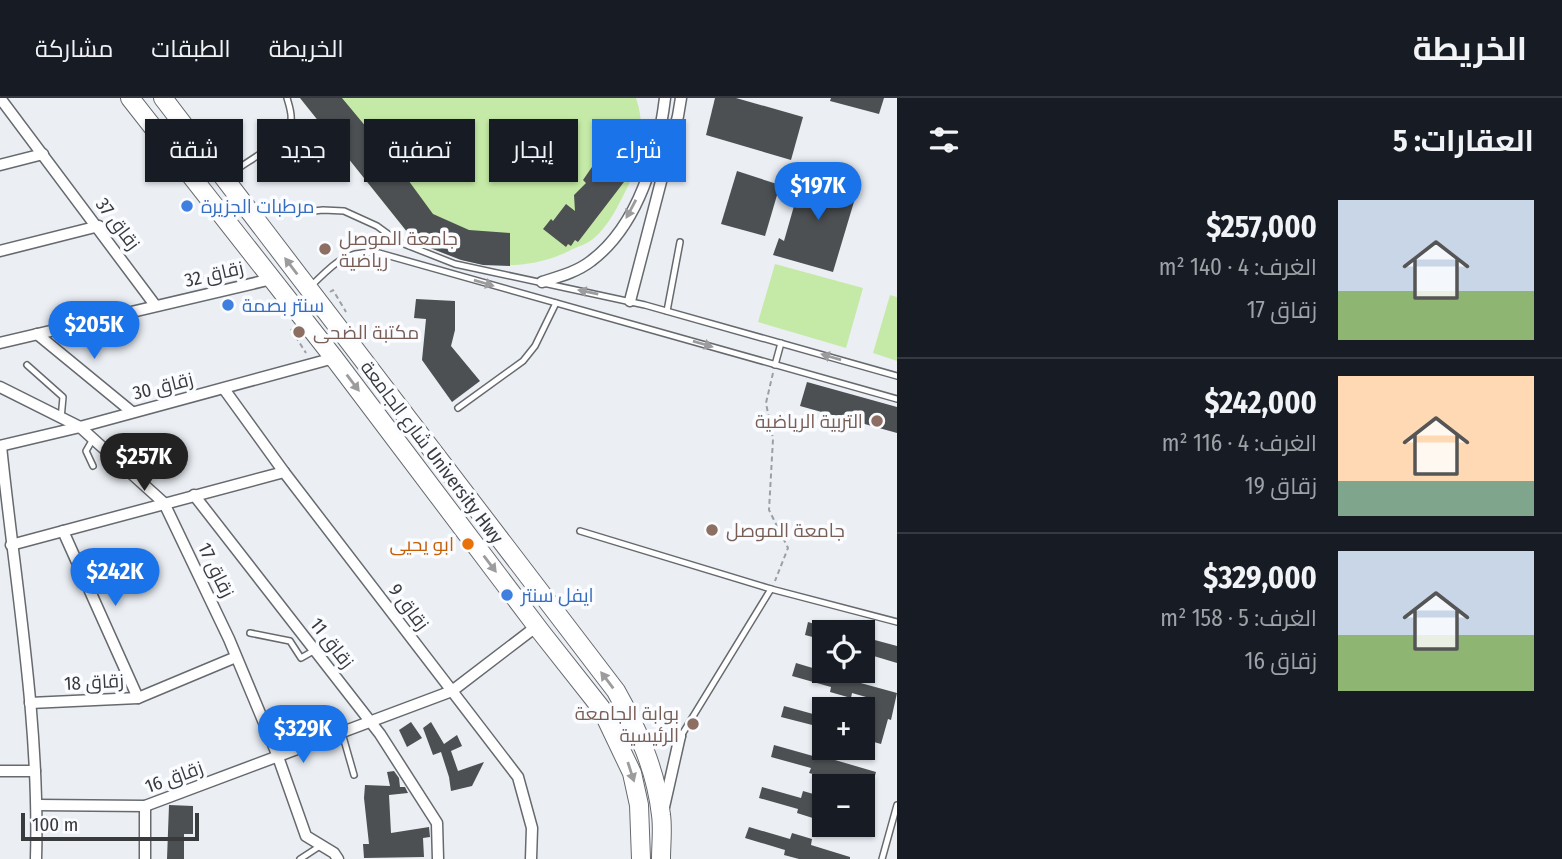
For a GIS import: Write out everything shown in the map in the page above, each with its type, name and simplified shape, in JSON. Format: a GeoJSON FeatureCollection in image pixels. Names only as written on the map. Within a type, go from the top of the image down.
{"type":"FeatureCollection","features":[{"type":"Feature","properties":{"kind":"main road","name":"شارع الجامعة University Hwy"},"geometry":{"type":"LineString","coordinates":[[130,98],[375,411],[601,708],[632,773],[639,805],[641,859]]}},
{"type":"Feature","properties":{"kind":"main road","name":"شارع الجامعة University Hwy"},"geometry":{"type":"LineString","coordinates":[[163,98],[179,119]]}},
{"type":"Feature","properties":{"kind":"main road","name":"شارع الجامعة University Hwy"},"geometry":{"type":"LineString","coordinates":[[228,182],[616,691],[653,771],[662,817],[661,859]]}},
{"type":"Feature","properties":{"kind":"main road"},"geometry":{"type":"LineString","coordinates":[[375,411],[393,397]]}},
{"type":"Feature","properties":{"kind":"street","name":"زقاق 37"},"geometry":{"type":"LineString","coordinates":[[0,98],[99,226],[155,305]]}},
{"type":"Feature","properties":{"kind":"street"},"geometry":{"type":"LineString","coordinates":[[542,282],[590,262],[616,236],[636,202],[652,163],[665,98]]}},
{"type":"Feature","properties":{"kind":"street"},"geometry":{"type":"LineString","coordinates":[[630,301],[681,98]]}},
{"type":"Feature","properties":{"kind":"street"},"geometry":{"type":"LineString","coordinates":[[0,165],[43,154]]}},
{"type":"Feature","properties":{"kind":"street"},"geometry":{"type":"LineString","coordinates":[[0,251],[99,226]]}},
{"type":"Feature","properties":{"kind":"street","name":"زقاق 32"},"geometry":{"type":"LineString","coordinates":[[0,343],[272,279]]}},
{"type":"Feature","properties":{"kind":"street"},"geometry":{"type":"LineString","coordinates":[[37,334],[132,412]]}},
{"type":"Feature","properties":{"kind":"street","name":"زقاق 30"},"geometry":{"type":"LineString","coordinates":[[1,446],[334,358]]}},
{"type":"Feature","properties":{"kind":"street","name":"زقاق 17"},"geometry":{"type":"LineString","coordinates":[[0,387],[80,427],[164,503],[236,657],[278,758],[306,836],[334,853],[338,859]]}},
{"type":"Feature","properties":{"kind":"street","name":"زقاق 9"},"geometry":{"type":"LineString","coordinates":[[224,389],[284,472],[518,777],[532,828],[531,859]]}},
{"type":"Feature","properties":{"kind":"street"},"geometry":{"type":"LineString","coordinates":[[1,446],[36,771],[36,859]]}},
{"type":"Feature","properties":{"kind":"street"},"geometry":{"type":"LineString","coordinates":[[11,545],[284,472]]}},
{"type":"Feature","properties":{"kind":"street","name":"زقاق 11"},"geometry":{"type":"LineString","coordinates":[[194,495],[370,721],[437,822],[438,859]]}},
{"type":"Feature","properties":{"kind":"street"},"geometry":{"type":"LineString","coordinates":[[64,531],[138,698]]}},
{"type":"Feature","properties":{"kind":"street","name":"زقاق 16"},"geometry":{"type":"LineString","coordinates":[[37,805],[145,806],[452,691],[537,626]]}},
{"type":"Feature","properties":{"kind":"street","name":"زقاق 18"},"geometry":{"type":"LineString","coordinates":[[30,703],[138,698],[236,657]]}},
{"type":"Feature","properties":{"kind":"street"},"geometry":{"type":"LineString","coordinates":[[640,739],[663,742],[680,736]]}},
{"type":"Feature","properties":{"kind":"street"},"geometry":{"type":"LineString","coordinates":[[662,817],[680,736]]}},
{"type":"Feature","properties":{"kind":"street"},"geometry":{"type":"LineString","coordinates":[[0,771],[36,771]]}},
{"type":"Feature","properties":{"kind":"street"},"geometry":{"type":"LineString","coordinates":[[145,806],[145,859]]}},
{"type":"Feature","properties":{"kind":"lane"},"geometry":{"type":"LineString","coordinates":[[243,166],[276,143],[286,131],[292,117],[287,98]]}},
{"type":"Feature","properties":{"kind":"lane"},"geometry":{"type":"LineString","coordinates":[[303,212],[334,210],[353,214],[377,226],[399,242],[455,264],[630,301],[897,376]]}},
{"type":"Feature","properties":{"kind":"lane"},"geometry":{"type":"LineString","coordinates":[[395,257],[399,242]]}},
{"type":"Feature","properties":{"kind":"lane"},"geometry":{"type":"LineString","coordinates":[[667,311],[680,242]]}},
{"type":"Feature","properties":{"kind":"lane"},"geometry":{"type":"LineString","coordinates":[[308,289],[340,259],[371,252],[897,399]]}},
{"type":"Feature","properties":{"kind":"lane"},"geometry":{"type":"LineString","coordinates":[[538,299],[542,282]]}},
{"type":"Feature","properties":{"kind":"lane"},"geometry":{"type":"LineString","coordinates":[[458,408],[523,361],[535,346],[555,303]]}},
{"type":"Feature","properties":{"kind":"lane"},"geometry":{"type":"LineString","coordinates":[[775,365],[781,342]]}},
{"type":"Feature","properties":{"kind":"lane"},"geometry":{"type":"LineString","coordinates":[[27,365],[63,397],[61,419]]}},
{"type":"Feature","properties":{"kind":"lane"},"geometry":{"type":"LineString","coordinates":[[93,439],[86,451],[93,466]]}},
{"type":"Feature","properties":{"kind":"lane"},"geometry":{"type":"LineString","coordinates":[[580,531],[771,589],[897,622]]}},
{"type":"Feature","properties":{"kind":"lane"},"geometry":{"type":"LineString","coordinates":[[680,736],[771,589]]}},
{"type":"Feature","properties":{"kind":"lane"},"geometry":{"type":"LineString","coordinates":[[250,633],[290,641],[301,658],[315,650]]}},
{"type":"Feature","properties":{"kind":"lane"},"geometry":{"type":"LineString","coordinates":[[297,715],[313,744]]}},
{"type":"Feature","properties":{"kind":"lane"},"geometry":{"type":"LineString","coordinates":[[342,733],[354,775]]}},
{"type":"Feature","properties":{"kind":"lane"},"geometry":{"type":"LineString","coordinates":[[882,859],[897,805]]}},
{"type":"Feature","properties":{"kind":"lane"},"geometry":{"type":"LineString","coordinates":[[300,859],[320,846]]}},
{"type":"Feature","properties":{"kind":"path"},"geometry":{"type":"LineString","coordinates":[[332,290],[351,319]]}},
{"type":"Feature","properties":{"kind":"path"},"geometry":{"type":"LineString","coordinates":[[289,325],[306,353]]}},
{"type":"Feature","properties":{"kind":"path"},"geometry":{"type":"LineString","coordinates":[[771,589],[788,548],[769,510],[773,439],[766,403],[775,365]]}},
{"type":"Feature","properties":{"kind":"green space"},"geometry":{"type":"Polygon","coordinates":[[[300,98],[636,98],[641,119],[592,119],[592,182],[630,182],[599,234],[585,244],[549,259],[509,265],[469,261],[431,248],[412,238],[367,182],[475,182],[475,119],[364,119],[364,178],[350,160],[350,119],[317,119],[300,98]]]}},
{"type":"Feature","properties":{"kind":"green space"},"geometry":{"type":"Polygon","coordinates":[[[775,264],[863,288],[846,348],[758,322],[775,264]]]}},
{"type":"Feature","properties":{"kind":"green space"},"geometry":{"type":"Polygon","coordinates":[[[890,295],[897,297],[897,361],[873,353],[890,295]]]}},
{"type":"Feature","properties":{"kind":"building"},"geometry":{"type":"Polygon","coordinates":[[[300,98],[342,98],[364,124],[364,178],[350,160],[350,119],[317,119],[300,98]]]}},
{"type":"Feature","properties":{"kind":"building"},"geometry":{"type":"Polygon","coordinates":[[[715,98],[736,98],[803,117],[791,160],[706,135],[715,98]]]}},
{"type":"Feature","properties":{"kind":"building"},"geometry":{"type":"Polygon","coordinates":[[[831,98],[884,98],[879,114],[830,101],[831,98]]]}},
{"type":"Feature","properties":{"kind":"building"},"geometry":{"type":"Polygon","coordinates":[[[592,167],[592,182],[624,182],[578,242],[575,240],[571,246],[568,244],[566,247],[543,229],[566,204],[575,211],[574,195],[586,183],[583,180],[592,167]]]}},
{"type":"Feature","properties":{"kind":"building"},"geometry":{"type":"Polygon","coordinates":[[[737,171],[780,185],[765,236],[721,224],[737,171]]]}},
{"type":"Feature","properties":{"kind":"building"},"geometry":{"type":"Polygon","coordinates":[[[804,171],[859,185],[833,272],[773,255],[779,238],[784,241],[804,171]]]}},
{"type":"Feature","properties":{"kind":"building"},"geometry":{"type":"Polygon","coordinates":[[[367,182],[410,182],[433,214],[469,230],[510,233],[510,266],[483,265],[461,260],[412,238],[367,182]]]}},
{"type":"Feature","properties":{"kind":"building"},"geometry":{"type":"Polygon","coordinates":[[[416,299],[455,301],[455,330],[451,346],[480,381],[452,402],[422,360],[426,319],[414,318],[416,299]]]}},
{"type":"Feature","properties":{"kind":"building"},"geometry":{"type":"Polygon","coordinates":[[[807,382],[897,407],[897,433],[800,406],[807,382]]]}},
{"type":"Feature","properties":{"kind":"building"},"geometry":{"type":"Polygon","coordinates":[[[808,622],[812,623],[812,637],[805,635],[808,622]]]}},
{"type":"Feature","properties":{"kind":"building"},"geometry":{"type":"Polygon","coordinates":[[[875,640],[897,646],[897,663],[875,656],[875,640]]]}},
{"type":"Feature","properties":{"kind":"building"},"geometry":{"type":"Polygon","coordinates":[[[796,663],[812,668],[812,682],[792,676],[796,663]]]}},
{"type":"Feature","properties":{"kind":"building"},"geometry":{"type":"Polygon","coordinates":[[[817,683],[861,683],[897,693],[891,720],[888,719],[881,744],[875,742],[875,697],[852,693],[851,697],[848,697],[830,692],[831,687],[817,683]]]}},
{"type":"Feature","properties":{"kind":"building"},"geometry":{"type":"Polygon","coordinates":[[[784,706],[812,714],[812,725],[781,717],[784,706]]]}},
{"type":"Feature","properties":{"kind":"building"},"geometry":{"type":"Polygon","coordinates":[[[411,722],[422,738],[407,747],[399,730],[411,722]]]}},
{"type":"Feature","properties":{"kind":"building"},"geometry":{"type":"Polygon","coordinates":[[[431,722],[444,744],[457,735],[462,746],[451,751],[458,771],[484,762],[472,786],[451,791],[441,752],[433,755],[423,728],[431,722]]]}},
{"type":"Feature","properties":{"kind":"building"},"geometry":{"type":"Polygon","coordinates":[[[774,745],[812,756],[812,760],[835,760],[876,772],[875,776],[813,774],[809,773],[811,768],[771,757],[774,745]]]}},
{"type":"Feature","properties":{"kind":"building"},"geometry":{"type":"Polygon","coordinates":[[[394,771],[399,778],[400,787],[405,787],[408,793],[389,795],[391,833],[429,827],[430,837],[423,838],[424,857],[364,858],[363,844],[369,844],[365,785],[390,786],[387,772],[394,771]]]}},
{"type":"Feature","properties":{"kind":"building"},"geometry":{"type":"Polygon","coordinates":[[[762,787],[801,798],[803,791],[812,794],[812,818],[797,813],[798,809],[759,798],[762,787]]]}},
{"type":"Feature","properties":{"kind":"building"},"geometry":{"type":"Polygon","coordinates":[[[169,805],[193,806],[193,834],[184,834],[184,859],[167,859],[169,805]]]}},
{"type":"Feature","properties":{"kind":"building"},"geometry":{"type":"Polygon","coordinates":[[[749,827],[790,839],[792,833],[812,839],[811,845],[850,859],[799,859],[784,855],[785,850],[745,838],[749,827]]]}},
{"type":"Feature","properties":{"kind":"place","name":"مرطبات الجزيرة"},"geometry":{"type":"Point","coordinates":[187,206]}},
{"type":"Feature","properties":{"kind":"place","name":"جامعة الموصل رياضية"},"geometry":{"type":"Point","coordinates":[325,249]}},
{"type":"Feature","properties":{"kind":"place","name":"سنتر بصمة"},"geometry":{"type":"Point","coordinates":[228,305]}},
{"type":"Feature","properties":{"kind":"place","name":"مكتبة الضحى"},"geometry":{"type":"Point","coordinates":[299,332]}},
{"type":"Feature","properties":{"kind":"place","name":"التربية الرياضية"},"geometry":{"type":"Point","coordinates":[877,421]}},
{"type":"Feature","properties":{"kind":"place","name":"جامعة الموصل"},"geometry":{"type":"Point","coordinates":[712,530]}},
{"type":"Feature","properties":{"kind":"place","name":"ابو يحيى"},"geometry":{"type":"Point","coordinates":[468,544]}},
{"type":"Feature","properties":{"kind":"place","name":"ايفل سنتر"},"geometry":{"type":"Point","coordinates":[507,595]}},
{"type":"Feature","properties":{"kind":"place","name":"بوابة الجامعة الرئيسية"},"geometry":{"type":"Point","coordinates":[693,724]}}]}
